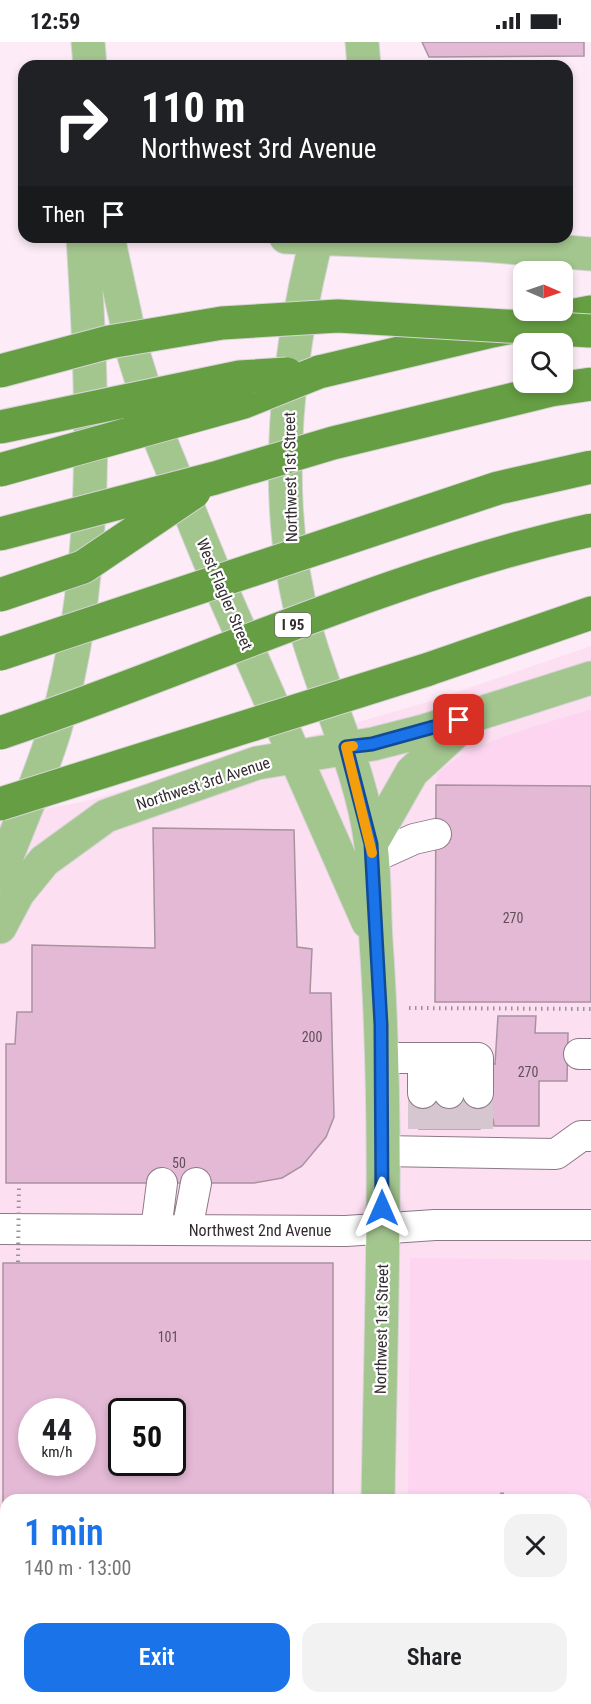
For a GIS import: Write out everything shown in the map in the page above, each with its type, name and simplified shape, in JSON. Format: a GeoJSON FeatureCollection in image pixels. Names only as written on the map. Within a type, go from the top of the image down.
{"type":"FeatureCollection","features":[{"type":"Feature","properties":{"kind":"highway"},"geometry":{"type":"LineString","coordinates":[[0,470],[244,402],[319,372],[492,331],[591,312]]}},
{"type":"Feature","properties":{"kind":"highway"},"geometry":{"type":"LineString","coordinates":[[0,371],[110,342],[222,322],[338,316],[591,331]]}},
{"type":"Feature","properties":{"kind":"highway"},"geometry":{"type":"LineString","coordinates":[[0,428],[240,377],[319,372]]}},
{"type":"Feature","properties":{"kind":"highway"},"geometry":{"type":"LineString","coordinates":[[0,534],[215,478],[333,443],[551,390],[591,384]]}},
{"type":"Feature","properties":{"kind":"highway"},"geometry":{"type":"LineString","coordinates":[[0,654],[498,488],[591,467]]}},
{"type":"Feature","properties":{"kind":"highway"},"geometry":{"type":"LineString","coordinates":[[0,596],[82,567],[215,478]]}},
{"type":"Feature","properties":{"kind":"highway","name":"I 95"},"geometry":{"type":"LineString","coordinates":[[0,733],[418,579],[491,556],[591,530]]}},
{"type":"Feature","properties":{"kind":"highway"},"geometry":{"type":"LineString","coordinates":[[0,804],[426,670],[591,613]]}},
{"type":"Feature","properties":{"kind":"main road"},"geometry":{"type":"LineString","coordinates":[[88,42],[90,60]]}},
{"type":"Feature","properties":{"kind":"main road"},"geometry":{"type":"LineString","coordinates":[[362,42],[364,60]]}},
{"type":"Feature","properties":{"kind":"main road"},"geometry":{"type":"LineString","coordinates":[[0,874],[55,729],[67,679],[82,591],[92,438],[84,243]]}},
{"type":"Feature","properties":{"kind":"main road","name":"West Flagler Street"},"geometry":{"type":"LineString","coordinates":[[109,243],[134,356],[161,442],[218,579],[376,940]]}},
{"type":"Feature","properties":{"kind":"main road","name":"Northwest 1st Street"},"geometry":{"type":"LineString","coordinates":[[306,243],[293,350],[286,448],[288,522],[304,625],[346,747],[372,851],[382,1058],[378,1494]]}},
{"type":"Feature","properties":{"kind":"main road"},"geometry":{"type":"LineString","coordinates":[[442,243],[591,254]]}},
{"type":"Feature","properties":{"kind":"main road","name":"Northwest 3rd Avenue"},"geometry":{"type":"LineString","coordinates":[[0,927],[18,893],[44,861],[106,816],[257,763],[372,744],[591,678]]}},
{"type":"Feature","properties":{"kind":"main road"},"geometry":{"type":"LineString","coordinates":[[372,851],[412,772],[436,747],[476,714]]}},
{"type":"Feature","properties":{"kind":"street"},"geometry":{"type":"LineString","coordinates":[[372,851],[436,834]]}},
{"type":"Feature","properties":{"kind":"street"},"geometry":{"type":"LineString","coordinates":[[382,1058],[436,1058],[478,1058],[450,1093],[436,1058]]}},
{"type":"Feature","properties":{"kind":"street"},"geometry":{"type":"LineString","coordinates":[[382,1151],[449,1141],[556,1154],[581,1136],[591,1136]]}},
{"type":"Feature","properties":{"kind":"street"},"geometry":{"type":"LineString","coordinates":[[156,1230],[162,1183]]}},
{"type":"Feature","properties":{"kind":"street"},"geometry":{"type":"LineString","coordinates":[[188,1230],[196,1183]]}},
{"type":"Feature","properties":{"kind":"street","name":"Northwest 2nd Avenue"},"geometry":{"type":"LineString","coordinates":[[0,1230],[346,1231],[382,1228],[591,1225]]}},
{"type":"Feature","properties":{"kind":"path"},"geometry":{"type":"LineString","coordinates":[[409,1008],[591,1009]]}},
{"type":"Feature","properties":{"kind":"path"},"geometry":{"type":"LineString","coordinates":[[18,1262],[19,1184]]}},
{"type":"Feature","properties":{"kind":"path"},"geometry":{"type":"LineString","coordinates":[[502,1489],[502,1494]]}},
{"type":"Feature","properties":{"kind":"shaded area"},"geometry":{"type":"Polygon","coordinates":[[[591,646],[591,1494],[0,1494],[0,817],[87,801],[434,700],[591,646]]]}},
{"type":"Feature","properties":{"kind":"shaded area"},"geometry":{"type":"Polygon","coordinates":[[[591,709],[591,786],[436,785],[437,774],[451,762],[469,752],[509,735],[591,709]]]}},
{"type":"Feature","properties":{"kind":"shaded area"},"geometry":{"type":"Polygon","coordinates":[[[410,1258],[591,1260],[591,1494],[408,1494],[410,1258]]]}},
{"type":"Feature","properties":{"kind":"building"},"geometry":{"type":"Polygon","coordinates":[[[422,42],[584,42],[584,56],[429,57],[422,42]]]}},
{"type":"Feature","properties":{"kind":"building"},"geometry":{"type":"Polygon","coordinates":[[[436,785],[591,786],[591,1002],[435,1002],[436,785]]]}},
{"type":"Feature","properties":{"kind":"building"},"geometry":{"type":"Polygon","coordinates":[[[153,828],[294,830],[297,947],[312,949],[310,993],[331,993],[334,1117],[326,1137],[302,1166],[282,1178],[254,1183],[6,1183],[6,1044],[15,1044],[17,1012],[32,1012],[32,945],[155,948],[153,828]]]}},
{"type":"Feature","properties":{"kind":"building"},"geometry":{"type":"Polygon","coordinates":[[[498,1016],[536,1016],[535,1033],[568,1033],[567,1081],[539,1081],[539,1126],[494,1126],[493,1119],[481,1119],[480,1129],[419,1129],[418,1093],[482,1093],[489,1063],[495,1064],[498,1016]]]}},
{"type":"Feature","properties":{"kind":"building"},"geometry":{"type":"Polygon","coordinates":[[[3,1263],[333,1263],[333,1494],[3,1494],[3,1263]]]}},
{"type":"Feature","properties":{"kind":"tunnel"},"geometry":{"type":"LineString","coordinates":[[423,1093],[423,1129]]}},
{"type":"Feature","properties":{"kind":"tunnel"},"geometry":{"type":"LineString","coordinates":[[449,1093],[449,1129]]}},
{"type":"Feature","properties":{"kind":"tunnel"},"geometry":{"type":"LineString","coordinates":[[478,1093],[478,1129]]}},
{"type":"Feature","properties":{"kind":"slow traffic"},"geometry":{"type":"LineString","coordinates":[[353,746],[346,747],[372,853]]}},
{"type":"Feature","properties":{"kind":"route"},"geometry":{"type":"LineString","coordinates":[[382,1208],[381,1025],[371,844],[346,747],[372,744],[459,720]]}}]}
